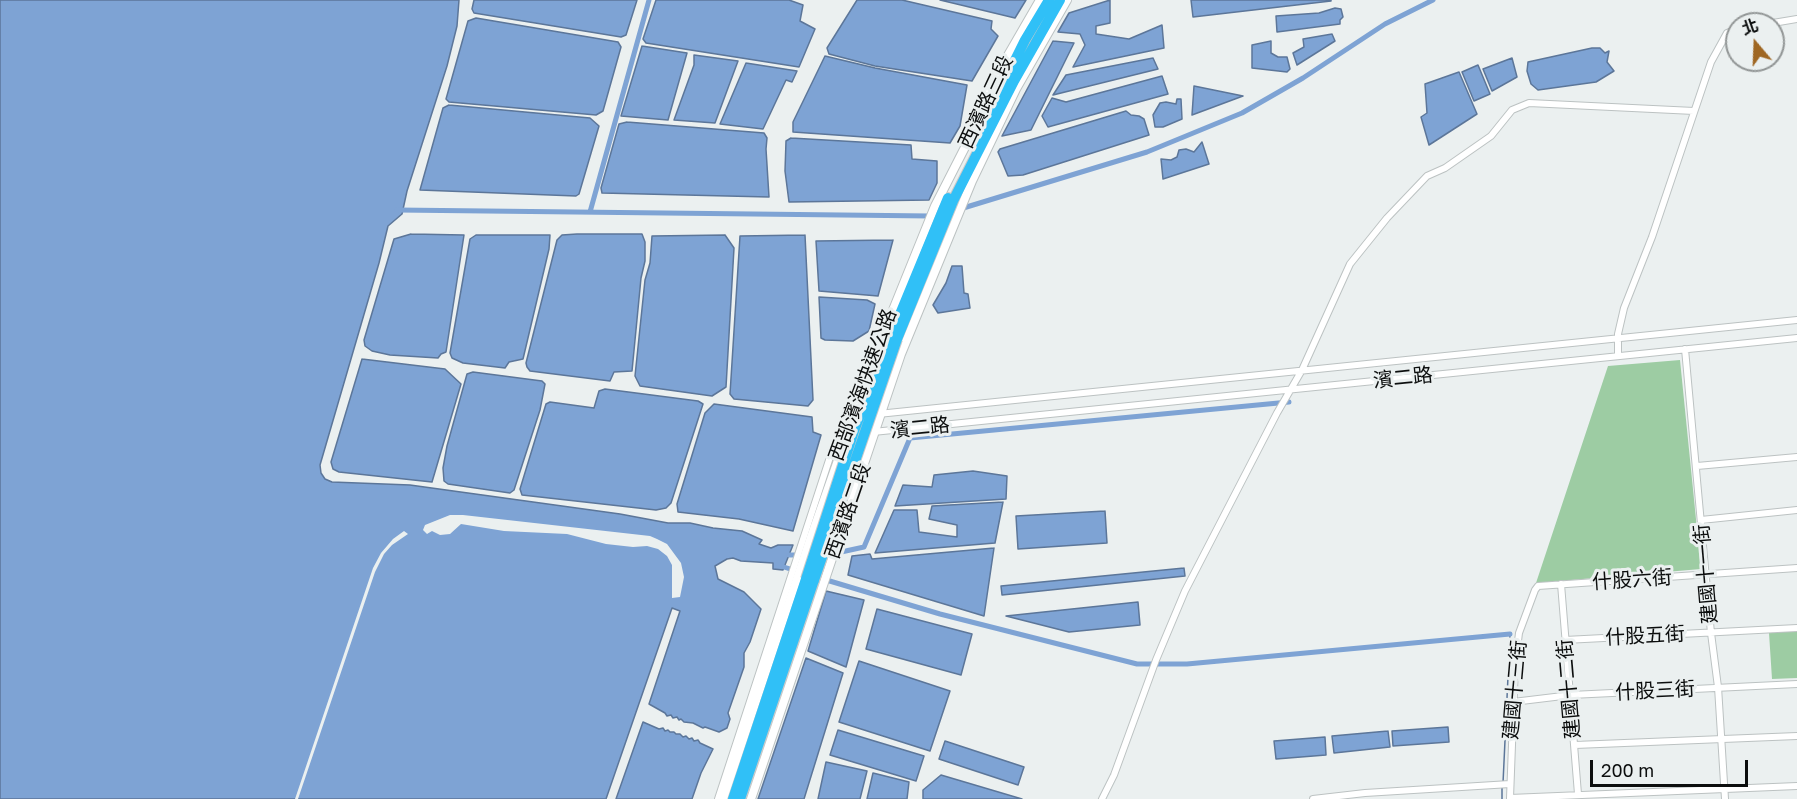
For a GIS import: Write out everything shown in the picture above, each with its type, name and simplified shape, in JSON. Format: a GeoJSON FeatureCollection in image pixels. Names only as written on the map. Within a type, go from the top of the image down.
{"type":"FeatureCollection","features":[{"type":"Feature","properties":{"kind":"highway","name":"西部濱海快速公路"},"geometry":{"type":"LineString","coordinates":[[732,799],[854,431],[949,203],[1025,40],[1049,0]]}},
{"type":"Feature","properties":{"kind":"highway"},"geometry":{"type":"LineString","coordinates":[[949,203],[966,185],[1014,81],[1060,0]]}},
{"type":"Feature","properties":{"kind":"highway"},"geometry":{"type":"LineString","coordinates":[[984,110],[1013,52],[1025,40]]}},
{"type":"Feature","properties":{"kind":"highway","name":"西部濱海快速公路"},"geometry":{"type":"LineString","coordinates":[[740,799],[806,579]]}},
{"type":"Feature","properties":{"kind":"street","name":"西濱路三段"},"geometry":{"type":"LineString","coordinates":[[949,203],[984,110],[986,96],[1040,0]]}},
{"type":"Feature","properties":{"kind":"street","name":"西濱路三段"},"geometry":{"type":"LineString","coordinates":[[949,203],[1067,0]]}},
{"type":"Feature","properties":{"kind":"street"},"geometry":{"type":"LineString","coordinates":[[1618,356],[1617,338],[1624,308],[1652,237],[1694,111],[1725,36]]}},
{"type":"Feature","properties":{"kind":"street"},"geometry":{"type":"LineString","coordinates":[[1102,799],[1114,776],[1156,660],[1185,591],[1302,370],[1350,264],[1368,241],[1427,176],[1445,168],[1491,135],[1512,110],[1529,103],[1694,111]]}},
{"type":"Feature","properties":{"kind":"street"},"geometry":{"type":"LineString","coordinates":[[939,227],[949,203]]}},
{"type":"Feature","properties":{"kind":"street","name":"西濱路二段"},"geometry":{"type":"LineString","coordinates":[[723,799],[806,579],[837,542],[882,413],[939,227]]}},
{"type":"Feature","properties":{"kind":"street","name":"西濱路二段"},"geometry":{"type":"LineString","coordinates":[[751,799],[806,579],[808,536],[876,352],[939,227]]}},
{"type":"Feature","properties":{"kind":"street","name":"濱二路"},"geometry":{"type":"LineString","coordinates":[[850,424],[882,413],[1797,320]]}},
{"type":"Feature","properties":{"kind":"street","name":"濱二路"},"geometry":{"type":"LineString","coordinates":[[850,424],[875,432],[1797,338]]}},
{"type":"Feature","properties":{"kind":"street","name":"建國十一街"},"geometry":{"type":"LineString","coordinates":[[1685,349],[1718,687],[1725,799]]}},
{"type":"Feature","properties":{"kind":"street"},"geometry":{"type":"LineString","coordinates":[[1697,466],[1797,457]]}},
{"type":"Feature","properties":{"kind":"street"},"geometry":{"type":"LineString","coordinates":[[1701,520],[1797,510]]}},
{"type":"Feature","properties":{"kind":"street","name":"什股六街"},"geometry":{"type":"LineString","coordinates":[[1538,586],[1797,568]]}},
{"type":"Feature","properties":{"kind":"street"},"geometry":{"type":"LineString","coordinates":[[718,799],[806,579]]}},
{"type":"Feature","properties":{"kind":"street","name":"建國十二街"},"geometry":{"type":"LineString","coordinates":[[1562,584],[1578,794]]}},
{"type":"Feature","properties":{"kind":"street","name":"建國十三街"},"geometry":{"type":"LineString","coordinates":[[1510,798],[1515,665],[1519,633],[1538,586]]}},
{"type":"Feature","properties":{"kind":"street","name":"什股五街"},"geometry":{"type":"LineString","coordinates":[[1565,640],[1797,628]]}},
{"type":"Feature","properties":{"kind":"street","name":"什股三街"},"geometry":{"type":"LineString","coordinates":[[1513,702],[1571,695],[1797,684]]}},
{"type":"Feature","properties":{"kind":"street"},"geometry":{"type":"LineString","coordinates":[[1575,746],[1797,736]]}},
{"type":"Feature","properties":{"kind":"street"},"geometry":{"type":"LineString","coordinates":[[1313,799],[1365,793],[1510,784]]}},
{"type":"Feature","properties":{"kind":"street"},"geometry":{"type":"LineString","coordinates":[[1510,798],[1797,786]]}},
{"type":"Feature","properties":{"kind":"green space"},"geometry":{"type":"Polygon","coordinates":[[[1680,360],[1701,569],[1536,583],[1608,366],[1680,360]]]}},
{"type":"Feature","properties":{"kind":"green space"},"geometry":{"type":"Polygon","coordinates":[[[1797,631],[1797,678],[1772,679],[1769,633],[1797,631]]]}},
{"type":"Feature","properties":{"kind":"water"},"geometry":{"type":"Polygon","coordinates":[[[0,0],[459,0],[457,26],[447,66],[407,191],[402,214],[388,226],[320,465],[321,473],[325,479],[332,482],[410,485],[620,514],[668,523],[690,523],[742,531],[762,540],[759,544],[771,548],[778,545],[793,545],[783,570],[773,569],[773,563],[741,561],[733,558],[715,566],[718,579],[744,592],[761,609],[744,653],[744,667],[728,713],[730,719],[727,728],[719,732],[703,728],[679,720],[677,717],[673,718],[671,715],[667,716],[649,704],[680,611],[672,608],[606,799],[0,799],[0,0]]]}},
{"type":"Feature","properties":{"kind":"water"},"geometry":{"type":"Polygon","coordinates":[[[474,0],[637,0],[626,35],[621,37],[474,13],[472,9],[474,0]]]}},
{"type":"Feature","properties":{"kind":"water"},"geometry":{"type":"Polygon","coordinates":[[[656,0],[789,0],[803,5],[800,21],[815,29],[799,67],[646,43],[643,39],[656,0]]]}},
{"type":"Feature","properties":{"kind":"water"},"geometry":{"type":"Polygon","coordinates":[[[857,0],[902,0],[992,21],[991,29],[998,36],[972,81],[875,66],[829,54],[827,48],[857,0]]]}},
{"type":"Feature","properties":{"kind":"water"},"geometry":{"type":"Polygon","coordinates":[[[940,0],[1026,0],[1015,18],[940,0]]]}},
{"type":"Feature","properties":{"kind":"water"},"geometry":{"type":"Polygon","coordinates":[[[1110,0],[1110,23],[1096,26],[1096,34],[1129,39],[1162,25],[1164,48],[1073,67],[1085,45],[1080,34],[1058,32],[1069,13],[1110,0]]]}},
{"type":"Feature","properties":{"kind":"water"},"geometry":{"type":"Polygon","coordinates":[[[1191,0],[1331,0],[1331,1],[1193,17],[1191,0]]]}},
{"type":"Feature","properties":{"kind":"water"},"geometry":{"type":"Polygon","coordinates":[[[1335,8],[1341,9],[1343,17],[1340,24],[1277,32],[1276,16],[1319,13],[1335,8]]]}},
{"type":"Feature","properties":{"kind":"water"},"geometry":{"type":"Polygon","coordinates":[[[476,18],[618,42],[621,47],[603,111],[596,115],[449,102],[446,99],[468,21],[476,18]]]}},
{"type":"Feature","properties":{"kind":"water"},"geometry":{"type":"Polygon","coordinates":[[[1332,34],[1335,41],[1297,65],[1293,53],[1304,47],[1303,39],[1332,34]]]}},
{"type":"Feature","properties":{"kind":"water"},"geometry":{"type":"Polygon","coordinates":[[[1053,41],[1074,43],[1031,130],[1002,136],[1053,41]]]}},
{"type":"Feature","properties":{"kind":"water"},"geometry":{"type":"Polygon","coordinates":[[[1271,41],[1271,53],[1278,57],[1287,57],[1290,69],[1287,72],[1252,68],[1252,45],[1271,41]]]}},
{"type":"Feature","properties":{"kind":"water"},"geometry":{"type":"Polygon","coordinates":[[[642,46],[687,53],[668,120],[621,116],[642,46]]]}},
{"type":"Feature","properties":{"kind":"water"},"geometry":{"type":"Polygon","coordinates":[[[1600,48],[1605,53],[1609,51],[1607,62],[1614,71],[1596,82],[1538,90],[1531,84],[1527,71],[1528,62],[1600,48]]]}},
{"type":"Feature","properties":{"kind":"water"},"geometry":{"type":"Polygon","coordinates":[[[694,55],[738,61],[715,123],[674,120],[694,65],[694,55]]]}},
{"type":"Feature","properties":{"kind":"water"},"geometry":{"type":"Polygon","coordinates":[[[825,56],[967,85],[960,126],[950,143],[793,132],[793,122],[825,56]]]}},
{"type":"Feature","properties":{"kind":"water"},"geometry":{"type":"Polygon","coordinates":[[[1153,58],[1158,69],[1053,95],[1066,75],[1153,58]]]}},
{"type":"Feature","properties":{"kind":"water"},"geometry":{"type":"Polygon","coordinates":[[[1512,58],[1517,77],[1492,91],[1483,69],[1512,58]]]}},
{"type":"Feature","properties":{"kind":"water"},"geometry":{"type":"Polygon","coordinates":[[[746,63],[797,71],[792,82],[786,80],[763,129],[720,124],[746,63]]]}},
{"type":"Feature","properties":{"kind":"water"},"geometry":{"type":"Polygon","coordinates":[[[1478,65],[1490,94],[1474,101],[1462,72],[1478,65]]]}},
{"type":"Feature","properties":{"kind":"water"},"geometry":{"type":"Polygon","coordinates":[[[1459,72],[1477,114],[1429,145],[1421,117],[1427,113],[1425,84],[1459,72]]]}},
{"type":"Feature","properties":{"kind":"water"},"geometry":{"type":"Polygon","coordinates":[[[1162,76],[1168,94],[1048,127],[1042,116],[1052,98],[1066,102],[1162,76]]]}},
{"type":"Feature","properties":{"kind":"water"},"geometry":{"type":"Polygon","coordinates":[[[1194,86],[1243,96],[1192,115],[1194,86]]]}},
{"type":"Feature","properties":{"kind":"water"},"geometry":{"type":"Polygon","coordinates":[[[1177,99],[1181,99],[1182,119],[1163,127],[1155,127],[1153,115],[1160,103],[1176,104],[1177,99]]]}},
{"type":"Feature","properties":{"kind":"water"},"geometry":{"type":"Polygon","coordinates":[[[449,105],[590,118],[599,126],[579,194],[576,196],[420,190],[443,108],[449,105]]]}},
{"type":"Feature","properties":{"kind":"water"},"geometry":{"type":"Polygon","coordinates":[[[1126,111],[1144,119],[1149,135],[1023,175],[1008,176],[998,152],[1000,149],[1126,111]]]}},
{"type":"Feature","properties":{"kind":"water"},"geometry":{"type":"Polygon","coordinates":[[[627,122],[764,133],[767,138],[769,197],[602,193],[601,188],[619,124],[627,122]]]}},
{"type":"Feature","properties":{"kind":"water"},"geometry":{"type":"Polygon","coordinates":[[[791,138],[911,145],[912,159],[937,161],[937,183],[929,200],[789,202],[785,171],[786,141],[791,138]]]}},
{"type":"Feature","properties":{"kind":"water"},"geometry":{"type":"Polygon","coordinates":[[[1202,142],[1209,164],[1163,179],[1161,159],[1171,160],[1177,157],[1179,150],[1186,149],[1194,152],[1202,142]]]}},
{"type":"Feature","properties":{"kind":"water"},"geometry":{"type":"Polygon","coordinates":[[[411,234],[464,235],[446,352],[438,358],[390,355],[372,351],[365,346],[364,340],[394,239],[411,234]]]}},
{"type":"Feature","properties":{"kind":"water"},"geometry":{"type":"Polygon","coordinates":[[[642,234],[645,242],[645,261],[641,278],[632,371],[614,372],[610,381],[530,371],[526,363],[557,240],[562,235],[642,234]]]}},
{"type":"Feature","properties":{"kind":"water"},"geometry":{"type":"Polygon","coordinates":[[[476,235],[550,235],[549,249],[523,359],[509,362],[505,368],[463,363],[452,358],[450,353],[470,239],[476,235]]]}},
{"type":"Feature","properties":{"kind":"water"},"geometry":{"type":"Polygon","coordinates":[[[725,235],[734,248],[726,387],[712,396],[640,386],[635,376],[652,236],[725,235]]]}},
{"type":"Feature","properties":{"kind":"water"},"geometry":{"type":"Polygon","coordinates":[[[805,235],[813,400],[808,406],[734,399],[730,394],[740,236],[805,235]]]}},
{"type":"Feature","properties":{"kind":"water"},"geometry":{"type":"Polygon","coordinates":[[[893,240],[878,296],[819,291],[816,241],[893,240]]]}},
{"type":"Feature","properties":{"kind":"water"},"geometry":{"type":"Polygon","coordinates":[[[952,266],[962,266],[964,293],[968,294],[970,308],[938,313],[933,305],[946,283],[952,266]]]}},
{"type":"Feature","properties":{"kind":"water"},"geometry":{"type":"Polygon","coordinates":[[[819,297],[867,300],[875,304],[869,331],[853,341],[821,338],[819,297]]]}},
{"type":"Feature","properties":{"kind":"water"},"geometry":{"type":"Polygon","coordinates":[[[362,359],[445,369],[461,384],[432,482],[339,472],[333,469],[331,462],[362,359]]]}},
{"type":"Feature","properties":{"kind":"water"},"geometry":{"type":"Polygon","coordinates":[[[473,372],[542,381],[545,384],[540,410],[514,490],[510,493],[448,484],[444,481],[443,468],[447,446],[467,374],[473,372]]]}},
{"type":"Feature","properties":{"kind":"water"},"geometry":{"type":"Polygon","coordinates":[[[605,389],[698,401],[703,404],[671,503],[666,508],[656,510],[522,495],[520,489],[546,404],[550,402],[594,408],[599,391],[605,389]]]}},
{"type":"Feature","properties":{"kind":"water"},"geometry":{"type":"Polygon","coordinates":[[[714,404],[812,417],[813,432],[821,435],[793,531],[739,519],[678,512],[677,504],[705,413],[714,404]]]}},
{"type":"Feature","properties":{"kind":"water"},"geometry":{"type":"Polygon","coordinates":[[[973,471],[1007,476],[1006,499],[895,506],[903,485],[932,487],[934,475],[973,471]]]}},
{"type":"Feature","properties":{"kind":"water"},"geometry":{"type":"Polygon","coordinates":[[[1003,502],[995,543],[875,553],[894,510],[917,510],[919,532],[957,537],[957,525],[929,519],[932,506],[1003,502]]]}},
{"type":"Feature","properties":{"kind":"water"},"geometry":{"type":"Polygon","coordinates":[[[1105,511],[1107,543],[1018,549],[1016,516],[1105,511]]]}},
{"type":"Feature","properties":{"kind":"water"},"geometry":{"type":"Polygon","coordinates":[[[994,548],[984,616],[848,575],[852,556],[870,554],[872,559],[994,548]]]}},
{"type":"Feature","properties":{"kind":"water"},"geometry":{"type":"Polygon","coordinates":[[[1184,568],[1185,576],[1002,595],[1001,586],[1184,568]]]}},
{"type":"Feature","properties":{"kind":"water"},"geometry":{"type":"Polygon","coordinates":[[[826,591],[864,600],[846,667],[808,651],[826,591]]]}},
{"type":"Feature","properties":{"kind":"water"},"geometry":{"type":"Polygon","coordinates":[[[1138,602],[1140,625],[1069,632],[1006,616],[1138,602]]]}},
{"type":"Feature","properties":{"kind":"water"},"geometry":{"type":"Polygon","coordinates":[[[877,609],[972,634],[961,675],[866,649],[877,609]]]}},
{"type":"Feature","properties":{"kind":"water"},"geometry":{"type":"Polygon","coordinates":[[[806,658],[843,673],[804,799],[758,799],[806,658]]]}},
{"type":"Feature","properties":{"kind":"water"},"geometry":{"type":"Polygon","coordinates":[[[859,661],[950,691],[930,751],[839,722],[859,661]]]}},
{"type":"Feature","properties":{"kind":"water"},"geometry":{"type":"Polygon","coordinates":[[[643,722],[689,739],[692,738],[694,741],[698,740],[713,749],[692,799],[616,799],[643,722]]]}},
{"type":"Feature","properties":{"kind":"water"},"geometry":{"type":"Polygon","coordinates":[[[1448,727],[1449,742],[1393,746],[1392,731],[1448,727]]]}},
{"type":"Feature","properties":{"kind":"water"},"geometry":{"type":"Polygon","coordinates":[[[838,730],[924,756],[916,781],[830,755],[838,730]]]}},
{"type":"Feature","properties":{"kind":"water"},"geometry":{"type":"Polygon","coordinates":[[[1388,731],[1390,747],[1334,753],[1332,736],[1388,731]]]}},
{"type":"Feature","properties":{"kind":"water"},"geometry":{"type":"Polygon","coordinates":[[[1325,737],[1326,755],[1276,759],[1274,741],[1325,737]]]}},
{"type":"Feature","properties":{"kind":"water"},"geometry":{"type":"Polygon","coordinates":[[[945,741],[1024,767],[1018,785],[939,759],[945,741]]]}},
{"type":"Feature","properties":{"kind":"water"},"geometry":{"type":"Polygon","coordinates":[[[826,762],[867,771],[860,799],[818,799],[826,762]]]}},
{"type":"Feature","properties":{"kind":"water"},"geometry":{"type":"Polygon","coordinates":[[[873,773],[909,782],[907,799],[867,799],[873,773]]]}},
{"type":"Feature","properties":{"kind":"water"},"geometry":{"type":"Polygon","coordinates":[[[941,775],[1022,799],[923,799],[923,790],[941,775]]]}},
{"type":"Feature","properties":{"kind":"pier"},"geometry":{"type":"Polygon","coordinates":[[[450,515],[650,536],[667,544],[681,563],[684,577],[680,597],[672,598],[672,565],[667,556],[658,549],[647,546],[606,544],[567,534],[504,531],[461,524],[450,534],[440,535],[432,531],[427,534],[423,530],[425,525],[450,515]]]}},
{"type":"Feature","properties":{"kind":"pier"},"geometry":{"type":"Polygon","coordinates":[[[404,531],[408,534],[384,554],[375,572],[298,799],[295,799],[373,568],[381,553],[393,539],[404,531]]]}},
{"type":"Feature","properties":{"kind":"waterway"},"geometry":{"type":"LineString","coordinates":[[590,212],[649,0]]}},
{"type":"Feature","properties":{"kind":"waterway"},"geometry":{"type":"LineString","coordinates":[[960,209],[1147,152],[1242,113],[1303,78],[1385,24],[1433,0]]}},
{"type":"Feature","properties":{"kind":"waterway"},"geometry":{"type":"LineString","coordinates":[[397,210],[931,216]]}},
{"type":"Feature","properties":{"kind":"waterway"},"geometry":{"type":"LineString","coordinates":[[832,554],[864,547],[910,438],[1289,402]]}},
{"type":"Feature","properties":{"kind":"waterway"},"geometry":{"type":"LineString","coordinates":[[789,555],[801,555]]}},
{"type":"Feature","properties":{"kind":"waterway"},"geometry":{"type":"LineString","coordinates":[[784,567],[796,571]]}},
{"type":"Feature","properties":{"kind":"waterway"},"geometry":{"type":"LineString","coordinates":[[823,579],[940,614],[1137,664],[1187,664],[1510,634]]}},
{"type":"Feature","properties":{"kind":"waterway"},"geometry":{"type":"LineString","coordinates":[[1503,783],[1510,634]]}},
{"type":"Feature","properties":{"kind":"waterway"},"geometry":{"type":"LineString","coordinates":[[1502,788],[1502,799]]}}]}
